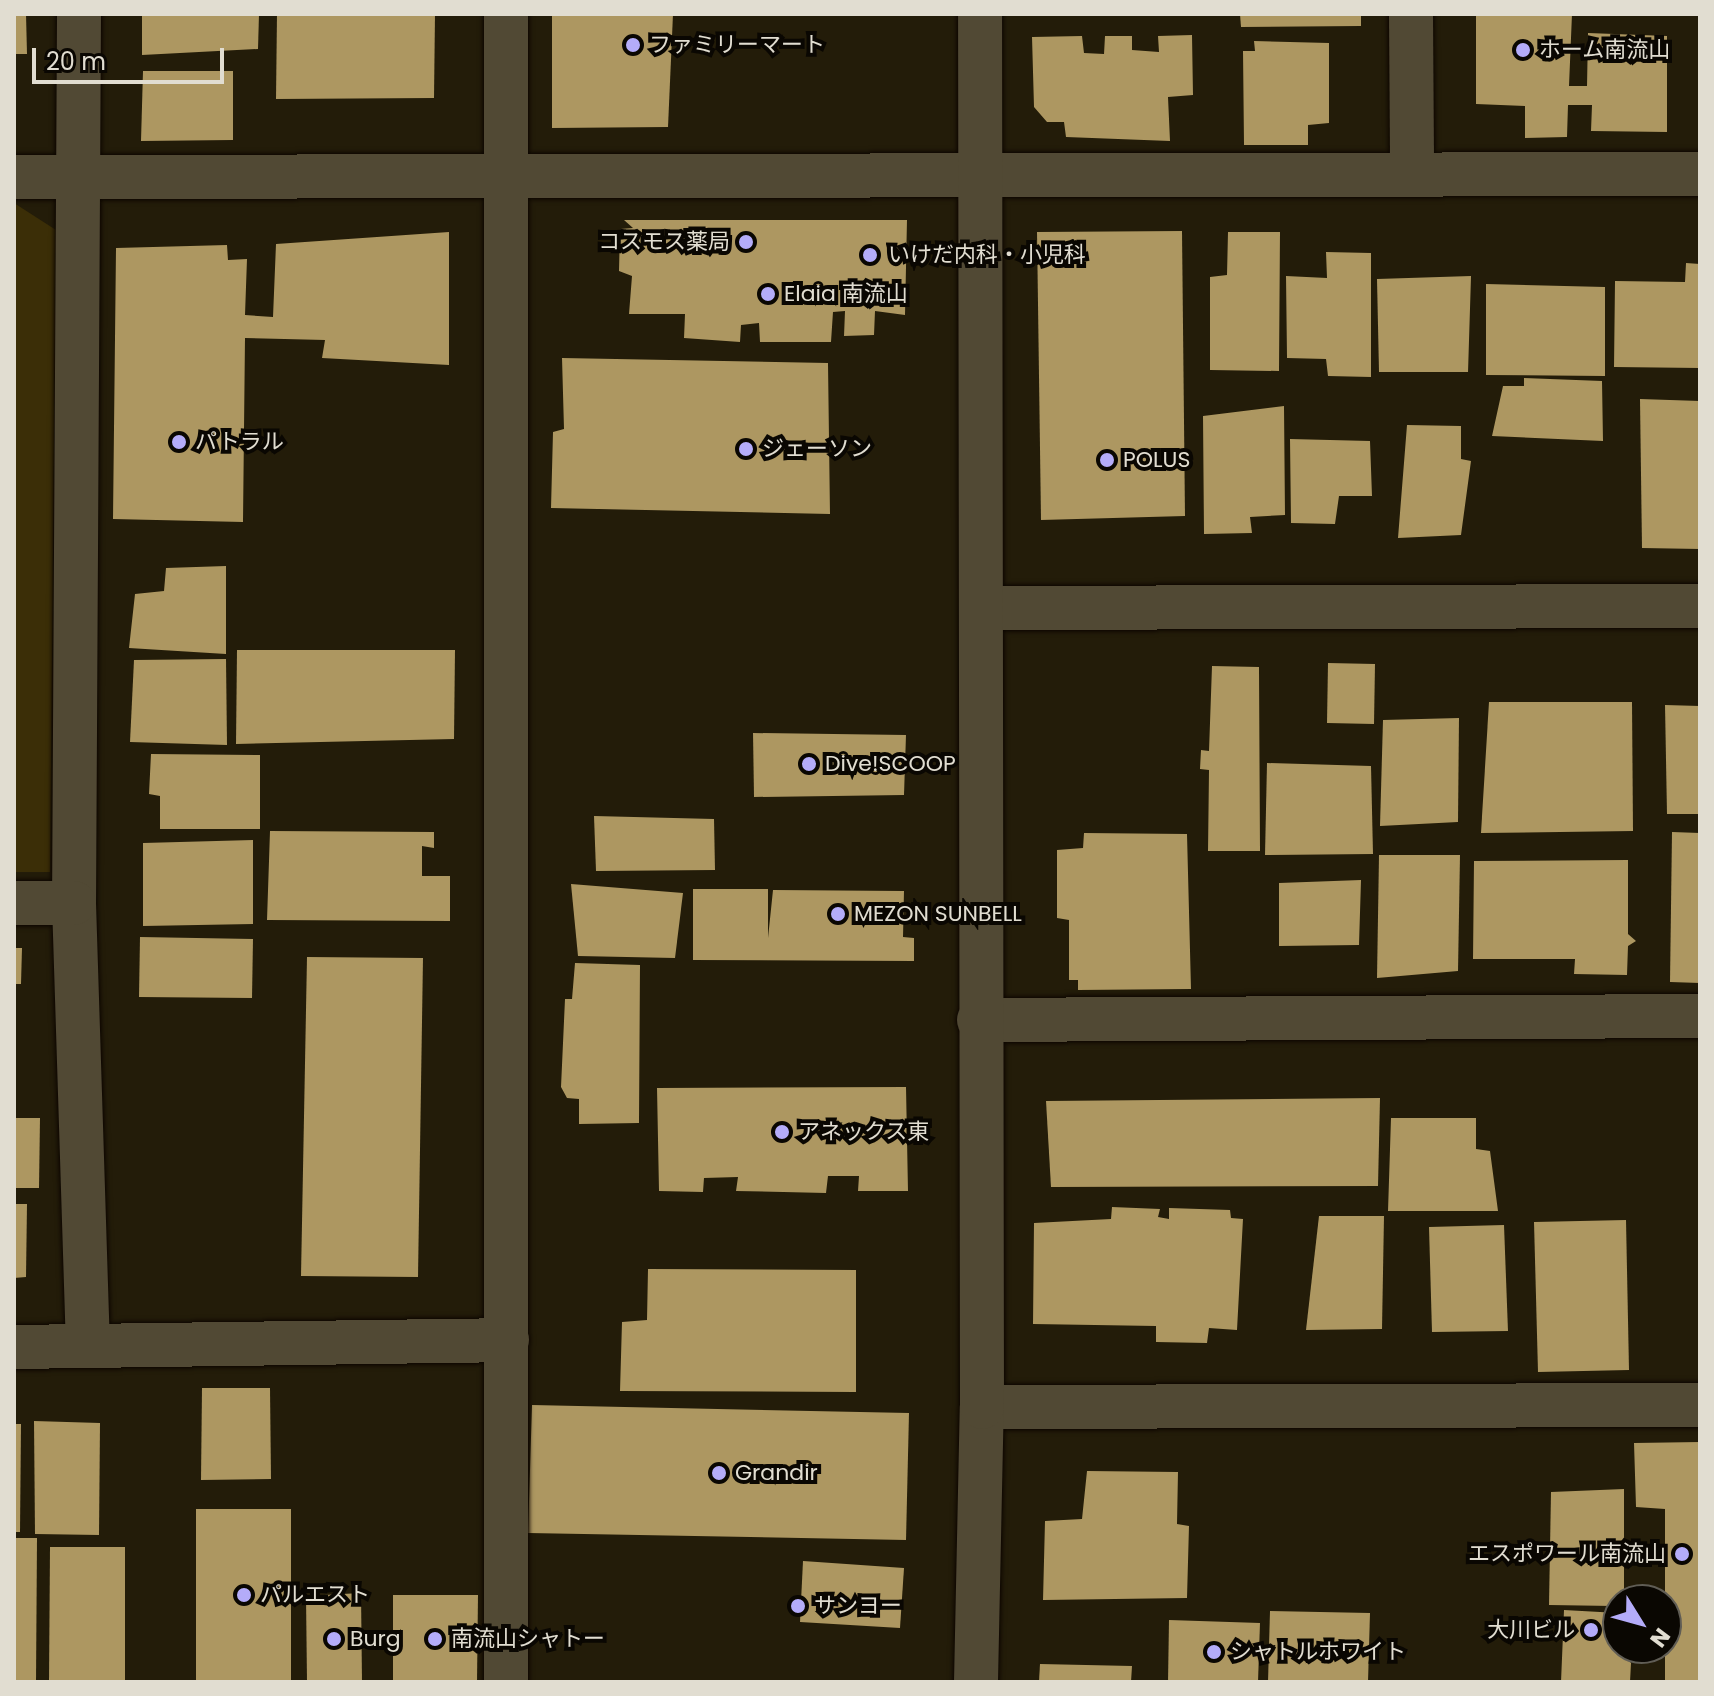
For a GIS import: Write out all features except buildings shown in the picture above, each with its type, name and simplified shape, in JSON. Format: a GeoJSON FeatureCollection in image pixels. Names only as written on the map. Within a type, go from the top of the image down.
{"type":"FeatureCollection","features":[{"type":"Feature","properties":{"kind":"street"},"geometry":{"type":"LineString","coordinates":[[79,14],[74,903],[88,1346]]}},
{"type":"Feature","properties":{"kind":"street"},"geometry":{"type":"LineString","coordinates":[[506,14],[506,1682]]}},
{"type":"Feature","properties":{"kind":"street"},"geometry":{"type":"LineString","coordinates":[[976,1682],[982,1407],[979,1020],[982,608],[980,14]]}},
{"type":"Feature","properties":{"kind":"street"},"geometry":{"type":"LineString","coordinates":[[1411,14],[1412,173]]}},
{"type":"Feature","properties":{"kind":"street"},"geometry":{"type":"LineString","coordinates":[[14,177],[80,173],[1700,174]]}},
{"type":"Feature","properties":{"kind":"street"},"geometry":{"type":"LineString","coordinates":[[982,608],[1700,606]]}},
{"type":"Feature","properties":{"kind":"street"},"geometry":{"type":"LineString","coordinates":[[14,903],[74,903]]}},
{"type":"Feature","properties":{"kind":"street"},"geometry":{"type":"LineString","coordinates":[[979,1020],[1700,1016]]}},
{"type":"Feature","properties":{"kind":"street"},"geometry":{"type":"LineString","coordinates":[[14,1347],[507,1340]]}},
{"type":"Feature","properties":{"kind":"street"},"geometry":{"type":"LineString","coordinates":[[982,1407],[1700,1405]]}},
{"type":"Feature","properties":{"kind":"shaded area"},"geometry":{"type":"Polygon","coordinates":[[[14,203],[56,230],[50,872],[14,872],[14,203]]]}},
{"type":"Feature","properties":{"kind":"place","name":"ファミリーマート"},"geometry":{"type":"Point","coordinates":[633,45]}},
{"type":"Feature","properties":{"kind":"place","name":"ホーム南流山"},"geometry":{"type":"Point","coordinates":[1523,50]}},
{"type":"Feature","properties":{"kind":"place","name":"コスモス薬局"},"geometry":{"type":"Point","coordinates":[746,242]}},
{"type":"Feature","properties":{"kind":"place","name":"いけだ内科・小児科"},"geometry":{"type":"Point","coordinates":[870,255]}},
{"type":"Feature","properties":{"kind":"place","name":"Elaia 南流山"},"geometry":{"type":"Point","coordinates":[768,294]}},
{"type":"Feature","properties":{"kind":"place","name":"パトラル"},"geometry":{"type":"Point","coordinates":[179,442]}},
{"type":"Feature","properties":{"kind":"place","name":"ジェーソン"},"geometry":{"type":"Point","coordinates":[746,449]}},
{"type":"Feature","properties":{"kind":"place","name":"POLUS"},"geometry":{"type":"Point","coordinates":[1107,460]}},
{"type":"Feature","properties":{"kind":"place","name":"Dive!SCOOP"},"geometry":{"type":"Point","coordinates":[809,764]}},
{"type":"Feature","properties":{"kind":"place","name":"MEZON SUNBELL"},"geometry":{"type":"Point","coordinates":[838,914]}},
{"type":"Feature","properties":{"kind":"place","name":"アネックス東"},"geometry":{"type":"Point","coordinates":[782,1132]}},
{"type":"Feature","properties":{"kind":"place","name":"Grandir"},"geometry":{"type":"Point","coordinates":[719,1473]}},
{"type":"Feature","properties":{"kind":"place","name":"エスポワール南流山"},"geometry":{"type":"Point","coordinates":[1682,1554]}},
{"type":"Feature","properties":{"kind":"place","name":"パルエスト"},"geometry":{"type":"Point","coordinates":[244,1595]}},
{"type":"Feature","properties":{"kind":"place","name":"サンヨー"},"geometry":{"type":"Point","coordinates":[798,1606]}},
{"type":"Feature","properties":{"kind":"place","name":"大川ビル"},"geometry":{"type":"Point","coordinates":[1591,1630]}},
{"type":"Feature","properties":{"kind":"place","name":"Burg"},"geometry":{"type":"Point","coordinates":[334,1639]}},
{"type":"Feature","properties":{"kind":"place","name":"南流山シャトー"},"geometry":{"type":"Point","coordinates":[435,1639]}},
{"type":"Feature","properties":{"kind":"place","name":"シャトルホワイト"},"geometry":{"type":"Point","coordinates":[1214,1652]}}]}
